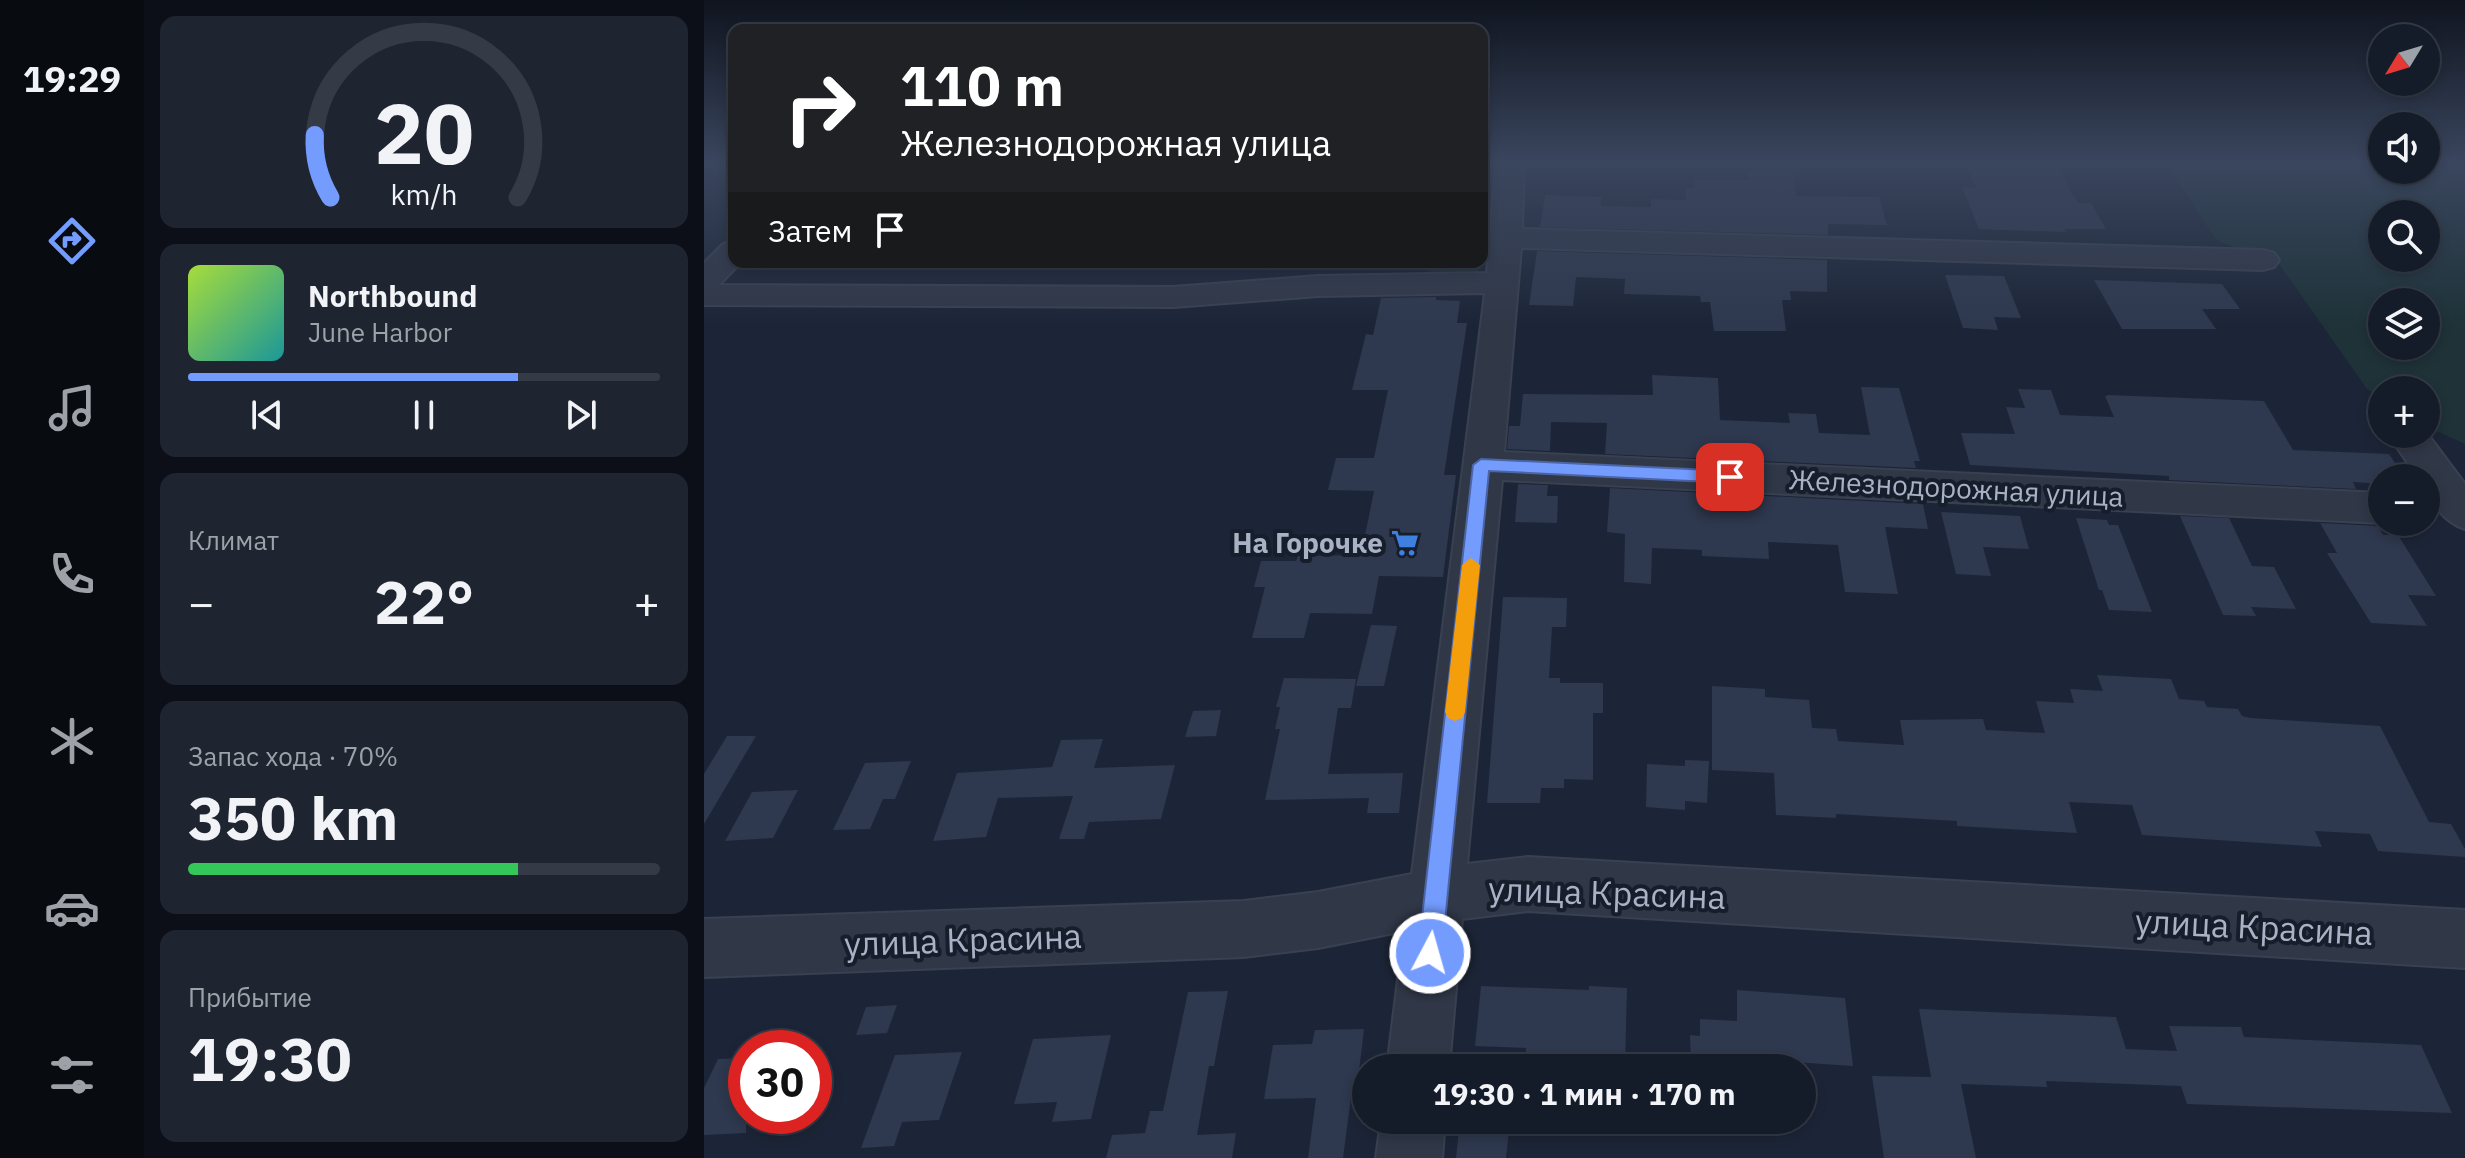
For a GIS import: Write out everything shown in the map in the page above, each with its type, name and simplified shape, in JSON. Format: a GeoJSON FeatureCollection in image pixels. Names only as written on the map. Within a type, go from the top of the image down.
{"type":"FeatureCollection","features":[{"type":"Feature","properties":{"kind":"street"},"geometry":{"type":"LineString","coordinates":[[1419,1054],[1503,283],[1506,217]]}},
{"type":"Feature","properties":{"kind":"street"},"geometry":{"type":"LineString","coordinates":[[1505,238],[2263,260]]}},
{"type":"Feature","properties":{"kind":"street"},"geometry":{"type":"LineString","coordinates":[[704,282],[728,257]]}},
{"type":"Feature","properties":{"kind":"street"},"geometry":{"type":"LineString","coordinates":[[1011,297],[1031,268]]}},
{"type":"Feature","properties":{"kind":"street"},"geometry":{"type":"LineString","coordinates":[[1240,293],[1250,268]]}},
{"type":"Feature","properties":{"kind":"street"},"geometry":{"type":"LineString","coordinates":[[704,295],[1173,297],[1318,286],[1503,283]]}},
{"type":"Feature","properties":{"kind":"street"},"geometry":{"type":"LineString","coordinates":[[2415,448],[2451,512]]}},
{"type":"Feature","properties":{"kind":"street","name":"Железнодорожная улица"},"geometry":{"type":"LineString","coordinates":[[1481,465],[2368,507]]}},
{"type":"Feature","properties":{"kind":"street","name":"улица Красина"},"geometry":{"type":"LineString","coordinates":[[704,948],[1244,929],[1318,920],[1435,895],[1528,884],[2465,939]]}},
{"type":"Feature","properties":{"kind":"street"},"geometry":{"type":"LineString","coordinates":[[1409,1158],[1412,1134]]}},
{"type":"Feature","properties":{"kind":"shaded area"},"geometry":{"type":"Polygon","coordinates":[[[2201,217],[2368,217],[2368,272],[2440,272],[2440,217],[2465,217],[2465,444],[2440,432],[2440,376],[2368,376],[2367,389],[2280,265],[2264,256],[2215,238],[2201,217]]]}},
{"type":"Feature","properties":{"kind":"shaded area"},"geometry":{"type":"Polygon","coordinates":[[[1429,268],[1480,268],[1475,275],[1430,276],[1429,268]]]}},
{"type":"Feature","properties":{"kind":"building"},"geometry":{"type":"Polygon","coordinates":[[[1542,217],[1885,217],[1887,225],[1828,224],[1828,235],[1540,227],[1542,217]]]}},
{"type":"Feature","properties":{"kind":"building"},"geometry":{"type":"Polygon","coordinates":[[[1974,217],[2099,217],[2106,229],[2064,229],[2066,232],[1979,229],[1974,217]]]}},
{"type":"Feature","properties":{"kind":"building"},"geometry":{"type":"Polygon","coordinates":[[[1537,251],[1827,260],[1827,292],[1790,291],[1791,300],[1782,300],[1786,331],[1714,331],[1710,302],[1701,302],[1700,296],[1624,294],[1625,279],[1576,277],[1573,306],[1529,305],[1537,251]]]}},
{"type":"Feature","properties":{"kind":"building"},"geometry":{"type":"Polygon","coordinates":[[[1945,275],[2004,276],[2021,318],[1994,317],[1998,330],[1963,328],[1945,275]]]}},
{"type":"Feature","properties":{"kind":"building"},"geometry":{"type":"Polygon","coordinates":[[[2094,280],[2222,284],[2240,309],[2202,309],[2216,329],[2122,329],[2094,280]]]}},
{"type":"Feature","properties":{"kind":"building"},"geometry":{"type":"Polygon","coordinates":[[[1436,297],[1436,300],[1460,301],[1457,323],[1467,323],[1444,475],[1456,475],[1443,577],[1379,576],[1372,614],[1310,613],[1304,638],[1252,638],[1265,587],[1254,587],[1261,561],[1296,561],[1298,556],[1361,555],[1374,491],[1328,490],[1336,458],[1374,458],[1388,390],[1352,390],[1366,334],[1373,335],[1381,298],[1436,297]]]}},
{"type":"Feature","properties":{"kind":"building"},"geometry":{"type":"Polygon","coordinates":[[[1652,375],[1718,378],[1720,420],[1790,423],[1788,413],[1816,414],[1819,433],[1870,435],[1861,387],[1899,388],[1920,461],[1914,461],[1916,468],[1605,454],[1607,423],[1551,422],[1550,451],[1507,449],[1509,426],[1520,426],[1523,394],[1653,395],[1652,375]]]}},
{"type":"Feature","properties":{"kind":"building"},"geometry":{"type":"Polygon","coordinates":[[[2018,389],[2051,390],[2060,415],[2114,417],[2105,396],[2109,395],[2264,401],[2293,450],[2389,454],[2396,464],[2368,464],[2368,483],[2353,482],[2356,489],[2169,480],[2169,476],[1970,465],[1961,433],[2015,434],[2006,407],[2025,408],[2018,389]]]}},
{"type":"Feature","properties":{"kind":"building"},"geometry":{"type":"Polygon","coordinates":[[[1518,484],[1548,485],[1547,496],[1558,496],[1557,523],[1515,522],[1518,484]]]}},
{"type":"Feature","properties":{"kind":"building"},"geometry":{"type":"Polygon","coordinates":[[[1610,488],[1923,504],[1928,529],[1885,527],[1898,594],[1845,592],[1838,545],[1768,542],[1769,559],[1702,556],[1702,550],[1652,548],[1651,584],[1624,582],[1625,534],[1607,532],[1610,488]]]}},
{"type":"Feature","properties":{"kind":"building"},"geometry":{"type":"Polygon","coordinates":[[[1941,512],[2020,516],[2029,549],[1983,547],[1991,576],[1956,574],[1941,512]]]}},
{"type":"Feature","properties":{"kind":"building"},"geometry":{"type":"Polygon","coordinates":[[[2180,516],[2229,518],[2252,566],[2274,567],[2296,609],[2251,607],[2256,616],[2223,615],[2180,516]]]}},
{"type":"Feature","properties":{"kind":"building"},"geometry":{"type":"Polygon","coordinates":[[[2076,518],[2107,520],[2109,525],[2118,525],[2152,612],[2109,610],[2102,590],[2099,590],[2076,518]]]}},
{"type":"Feature","properties":{"kind":"building"},"geometry":{"type":"Polygon","coordinates":[[[2320,523],[2368,525],[2368,536],[2399,536],[2436,596],[2408,595],[2427,626],[2371,623],[2327,553],[2337,553],[2320,523]]]}},
{"type":"Feature","properties":{"kind":"building"},"geometry":{"type":"Polygon","coordinates":[[[1503,597],[1567,598],[1566,627],[1552,627],[1549,678],[1560,678],[1560,683],[1603,683],[1603,713],[1593,713],[1593,780],[1564,779],[1564,788],[1541,788],[1540,803],[1487,803],[1503,597]]]}},
{"type":"Feature","properties":{"kind":"building"},"geometry":{"type":"Polygon","coordinates":[[[1371,625],[1397,626],[1384,686],[1356,686],[1371,625]]]}},
{"type":"Feature","properties":{"kind":"building"},"geometry":{"type":"Polygon","coordinates":[[[2097,675],[2171,679],[2179,699],[2204,701],[2207,707],[2238,709],[2242,716],[2250,718],[2380,726],[2429,822],[2451,824],[2465,849],[2465,857],[2378,851],[2370,834],[2315,831],[2322,847],[2142,835],[2132,805],[2069,802],[2077,833],[1957,826],[1957,821],[1836,814],[1836,818],[1776,815],[1774,773],[1712,770],[1712,686],[1765,689],[1765,697],[1809,700],[1812,728],[1836,729],[1838,741],[1904,745],[1900,720],[1983,719],[1986,730],[2045,733],[2036,701],[2074,703],[2070,689],[2103,691],[2097,675]]]}},
{"type":"Feature","properties":{"kind":"building"},"geometry":{"type":"Polygon","coordinates":[[[1284,678],[1356,679],[1351,708],[1338,708],[1328,774],[1403,773],[1399,813],[1367,813],[1369,798],[1265,800],[1280,729],[1275,729],[1280,707],[1276,707],[1284,678]]]}},
{"type":"Feature","properties":{"kind":"building"},"geometry":{"type":"Polygon","coordinates":[[[1221,710],[1216,736],[1185,737],[1193,711],[1221,710]]]}},
{"type":"Feature","properties":{"kind":"building"},"geometry":{"type":"Polygon","coordinates":[[[727,736],[756,736],[704,824],[704,774],[727,736]]]}},
{"type":"Feature","properties":{"kind":"building"},"geometry":{"type":"Polygon","coordinates":[[[1103,739],[1094,768],[1175,765],[1161,819],[1089,822],[1084,839],[1059,839],[1073,796],[998,798],[986,837],[933,841],[957,773],[1052,767],[1061,740],[1103,739]]]}},
{"type":"Feature","properties":{"kind":"building"},"geometry":{"type":"Polygon","coordinates":[[[1685,760],[1709,761],[1707,803],[1685,801],[1685,810],[1646,807],[1647,764],[1685,766],[1685,760]]]}},
{"type":"Feature","properties":{"kind":"building"},"geometry":{"type":"Polygon","coordinates":[[[911,761],[895,799],[883,799],[870,829],[833,830],[865,763],[911,761]]]}},
{"type":"Feature","properties":{"kind":"building"},"geometry":{"type":"Polygon","coordinates":[[[798,790],[773,838],[725,841],[752,792],[798,790]]]}},
{"type":"Feature","properties":{"kind":"building"},"geometry":{"type":"Polygon","coordinates":[[[1481,986],[1589,990],[1589,986],[1627,988],[1625,1054],[1526,1054],[1526,1048],[1475,1046],[1481,986]]]}},
{"type":"Feature","properties":{"kind":"building"},"geometry":{"type":"Polygon","coordinates":[[[1737,990],[1845,998],[1853,1066],[1816,1064],[1816,1054],[1691,1054],[1690,1035],[1700,1036],[1700,1019],[1737,1021],[1737,990]]]}},
{"type":"Feature","properties":{"kind":"building"},"geometry":{"type":"Polygon","coordinates":[[[1228,991],[1214,1066],[1209,1066],[1197,1135],[1236,1133],[1232,1158],[1106,1158],[1112,1135],[1145,1133],[1150,1111],[1163,1111],[1188,992],[1228,991]]]}},
{"type":"Feature","properties":{"kind":"building"},"geometry":{"type":"Polygon","coordinates":[[[897,1005],[887,1033],[856,1035],[866,1007],[897,1005]]]}},
{"type":"Feature","properties":{"kind":"building"},"geometry":{"type":"Polygon","coordinates":[[[1919,1009],[2116,1017],[2126,1049],[2177,1051],[2169,1026],[2241,1027],[2244,1037],[2421,1045],[2452,1113],[2187,1104],[2181,1086],[2046,1081],[2047,1087],[1961,1084],[1976,1158],[1884,1158],[1872,1076],[1931,1077],[1919,1009]]]}},
{"type":"Feature","properties":{"kind":"building"},"geometry":{"type":"Polygon","coordinates":[[[1364,1029],[1361,1054],[1352,1054],[1352,1097],[1343,1158],[1308,1158],[1316,1098],[1264,1099],[1273,1045],[1312,1044],[1315,1030],[1364,1029]]]}},
{"type":"Feature","properties":{"kind":"building"},"geometry":{"type":"Polygon","coordinates":[[[1111,1035],[1091,1119],[1052,1122],[1057,1102],[1014,1104],[1033,1039],[1111,1035]]]}},
{"type":"Feature","properties":{"kind":"building"},"geometry":{"type":"Polygon","coordinates":[[[962,1052],[939,1120],[902,1122],[894,1146],[861,1148],[895,1055],[962,1052]]]}},
{"type":"Feature","properties":{"kind":"building"},"geometry":{"type":"Polygon","coordinates":[[[718,1059],[728,1059],[728,1134],[704,1135],[704,1088],[718,1059]]]}},
{"type":"Feature","properties":{"kind":"building"},"geometry":{"type":"Polygon","coordinates":[[[1459,1134],[1509,1134],[1506,1158],[1456,1158],[1459,1134]]]}},
{"type":"Feature","properties":{"kind":"slow traffic"},"geometry":{"type":"LineString","coordinates":[[1455,712],[1471,565]]}},
{"type":"Feature","properties":{"kind":"place","name":"На Горочке"},"geometry":{"type":"Point","coordinates":[1405,543]}},
{"type":"Feature","properties":{"kind":"route"},"geometry":{"type":"LineString","coordinates":[[1430,953],[1481,465],[1730,477]]}}]}
